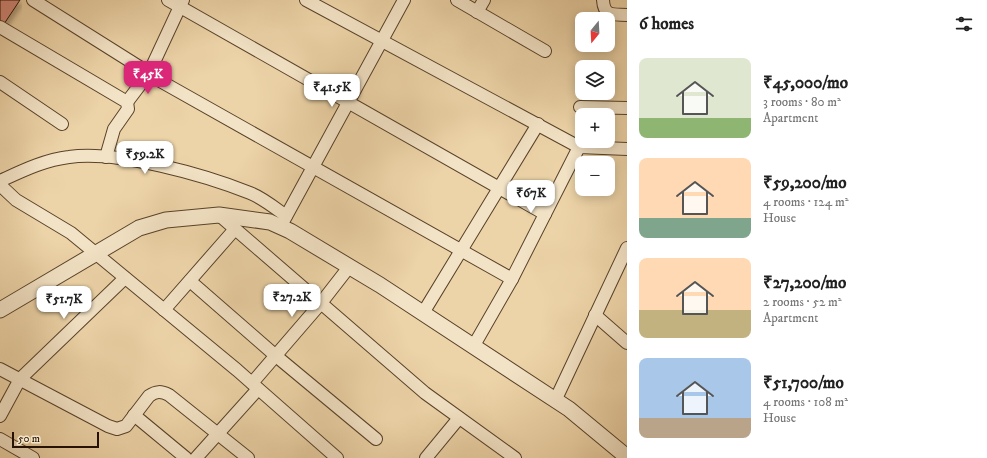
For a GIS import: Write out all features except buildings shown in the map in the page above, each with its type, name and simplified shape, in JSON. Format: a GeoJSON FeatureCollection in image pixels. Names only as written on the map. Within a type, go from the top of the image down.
{"type":"FeatureCollection","features":[{"type":"Feature","properties":{"kind":"street"},"geometry":{"type":"LineString","coordinates":[[33,0],[162,82],[312,168],[512,279]]}},
{"type":"Feature","properties":{"kind":"street"},"geometry":{"type":"LineString","coordinates":[[168,0],[181,3],[348,103],[545,214]]}},
{"type":"Feature","properties":{"kind":"street"},"geometry":{"type":"LineString","coordinates":[[306,0],[575,145]]}},
{"type":"Feature","properties":{"kind":"street"},"geometry":{"type":"LineString","coordinates":[[283,221],[383,41],[404,0]]}},
{"type":"Feature","properties":{"kind":"street"},"geometry":{"type":"LineString","coordinates":[[457,0],[545,51]]}},
{"type":"Feature","properties":{"kind":"street"},"geometry":{"type":"LineString","coordinates":[[477,12],[484,0]]}},
{"type":"Feature","properties":{"kind":"street"},"geometry":{"type":"LineString","coordinates":[[603,0],[602,7],[604,10],[612,14],[627,15]]}},
{"type":"Feature","properties":{"kind":"street"},"geometry":{"type":"LineString","coordinates":[[106,157],[114,129],[128,109],[127,102],[150,73],[181,3]]}},
{"type":"Feature","properties":{"kind":"street"},"geometry":{"type":"LineString","coordinates":[[0,27],[127,102]]}},
{"type":"Feature","properties":{"kind":"street"},"geometry":{"type":"LineString","coordinates":[[0,82],[62,124]]}},
{"type":"Feature","properties":{"kind":"street"},"geometry":{"type":"LineString","coordinates":[[580,106],[627,108]]}},
{"type":"Feature","properties":{"kind":"street"},"geometry":{"type":"LineString","coordinates":[[423,313],[538,124]]}},
{"type":"Feature","properties":{"kind":"street"},"geometry":{"type":"LineString","coordinates":[[473,347],[512,279],[578,148]]}},
{"type":"Feature","properties":{"kind":"street"},"geometry":{"type":"LineString","coordinates":[[603,148],[627,149]]}},
{"type":"Feature","properties":{"kind":"street"},"geometry":{"type":"LineString","coordinates":[[0,181],[40,163],[70,156],[106,157],[142,162],[194,175],[252,194],[283,221],[349,267],[423,313],[568,409],[619,455]]}},
{"type":"Feature","properties":{"kind":"street"},"geometry":{"type":"LineString","coordinates":[[0,185],[16,200],[71,233],[255,386],[337,458]]}},
{"type":"Feature","properties":{"kind":"street"},"geometry":{"type":"LineString","coordinates":[[0,310],[139,228],[166,220],[219,215],[283,221]]}},
{"type":"Feature","properties":{"kind":"street"},"geometry":{"type":"LineString","coordinates":[[219,215],[425,393],[515,458]]}},
{"type":"Feature","properties":{"kind":"street"},"geometry":{"type":"LineString","coordinates":[[164,310],[235,229]]}},
{"type":"Feature","properties":{"kind":"street"},"geometry":{"type":"LineString","coordinates":[[555,401],[627,248]]}},
{"type":"Feature","properties":{"kind":"street"},"geometry":{"type":"LineString","coordinates":[[196,458],[255,386],[276,356],[349,267]]}},
{"type":"Feature","properties":{"kind":"street"},"geometry":{"type":"LineString","coordinates":[[0,416],[20,379],[125,278]]}},
{"type":"Feature","properties":{"kind":"street"},"geometry":{"type":"LineString","coordinates":[[190,281],[276,356],[376,439]]}},
{"type":"Feature","properties":{"kind":"street"},"geometry":{"type":"LineString","coordinates":[[595,316],[627,343]]}},
{"type":"Feature","properties":{"kind":"street"},"geometry":{"type":"LineString","coordinates":[[0,369],[112,428],[122,428],[149,396],[158,392],[164,392],[248,458]]}},
{"type":"Feature","properties":{"kind":"street"},"geometry":{"type":"LineString","coordinates":[[134,415],[186,458]]}},
{"type":"Feature","properties":{"kind":"street"},"geometry":{"type":"LineString","coordinates":[[426,458],[459,418]]}},
{"type":"Feature","properties":{"kind":"street"},"geometry":{"type":"LineString","coordinates":[[0,439],[33,458]]}}]}
